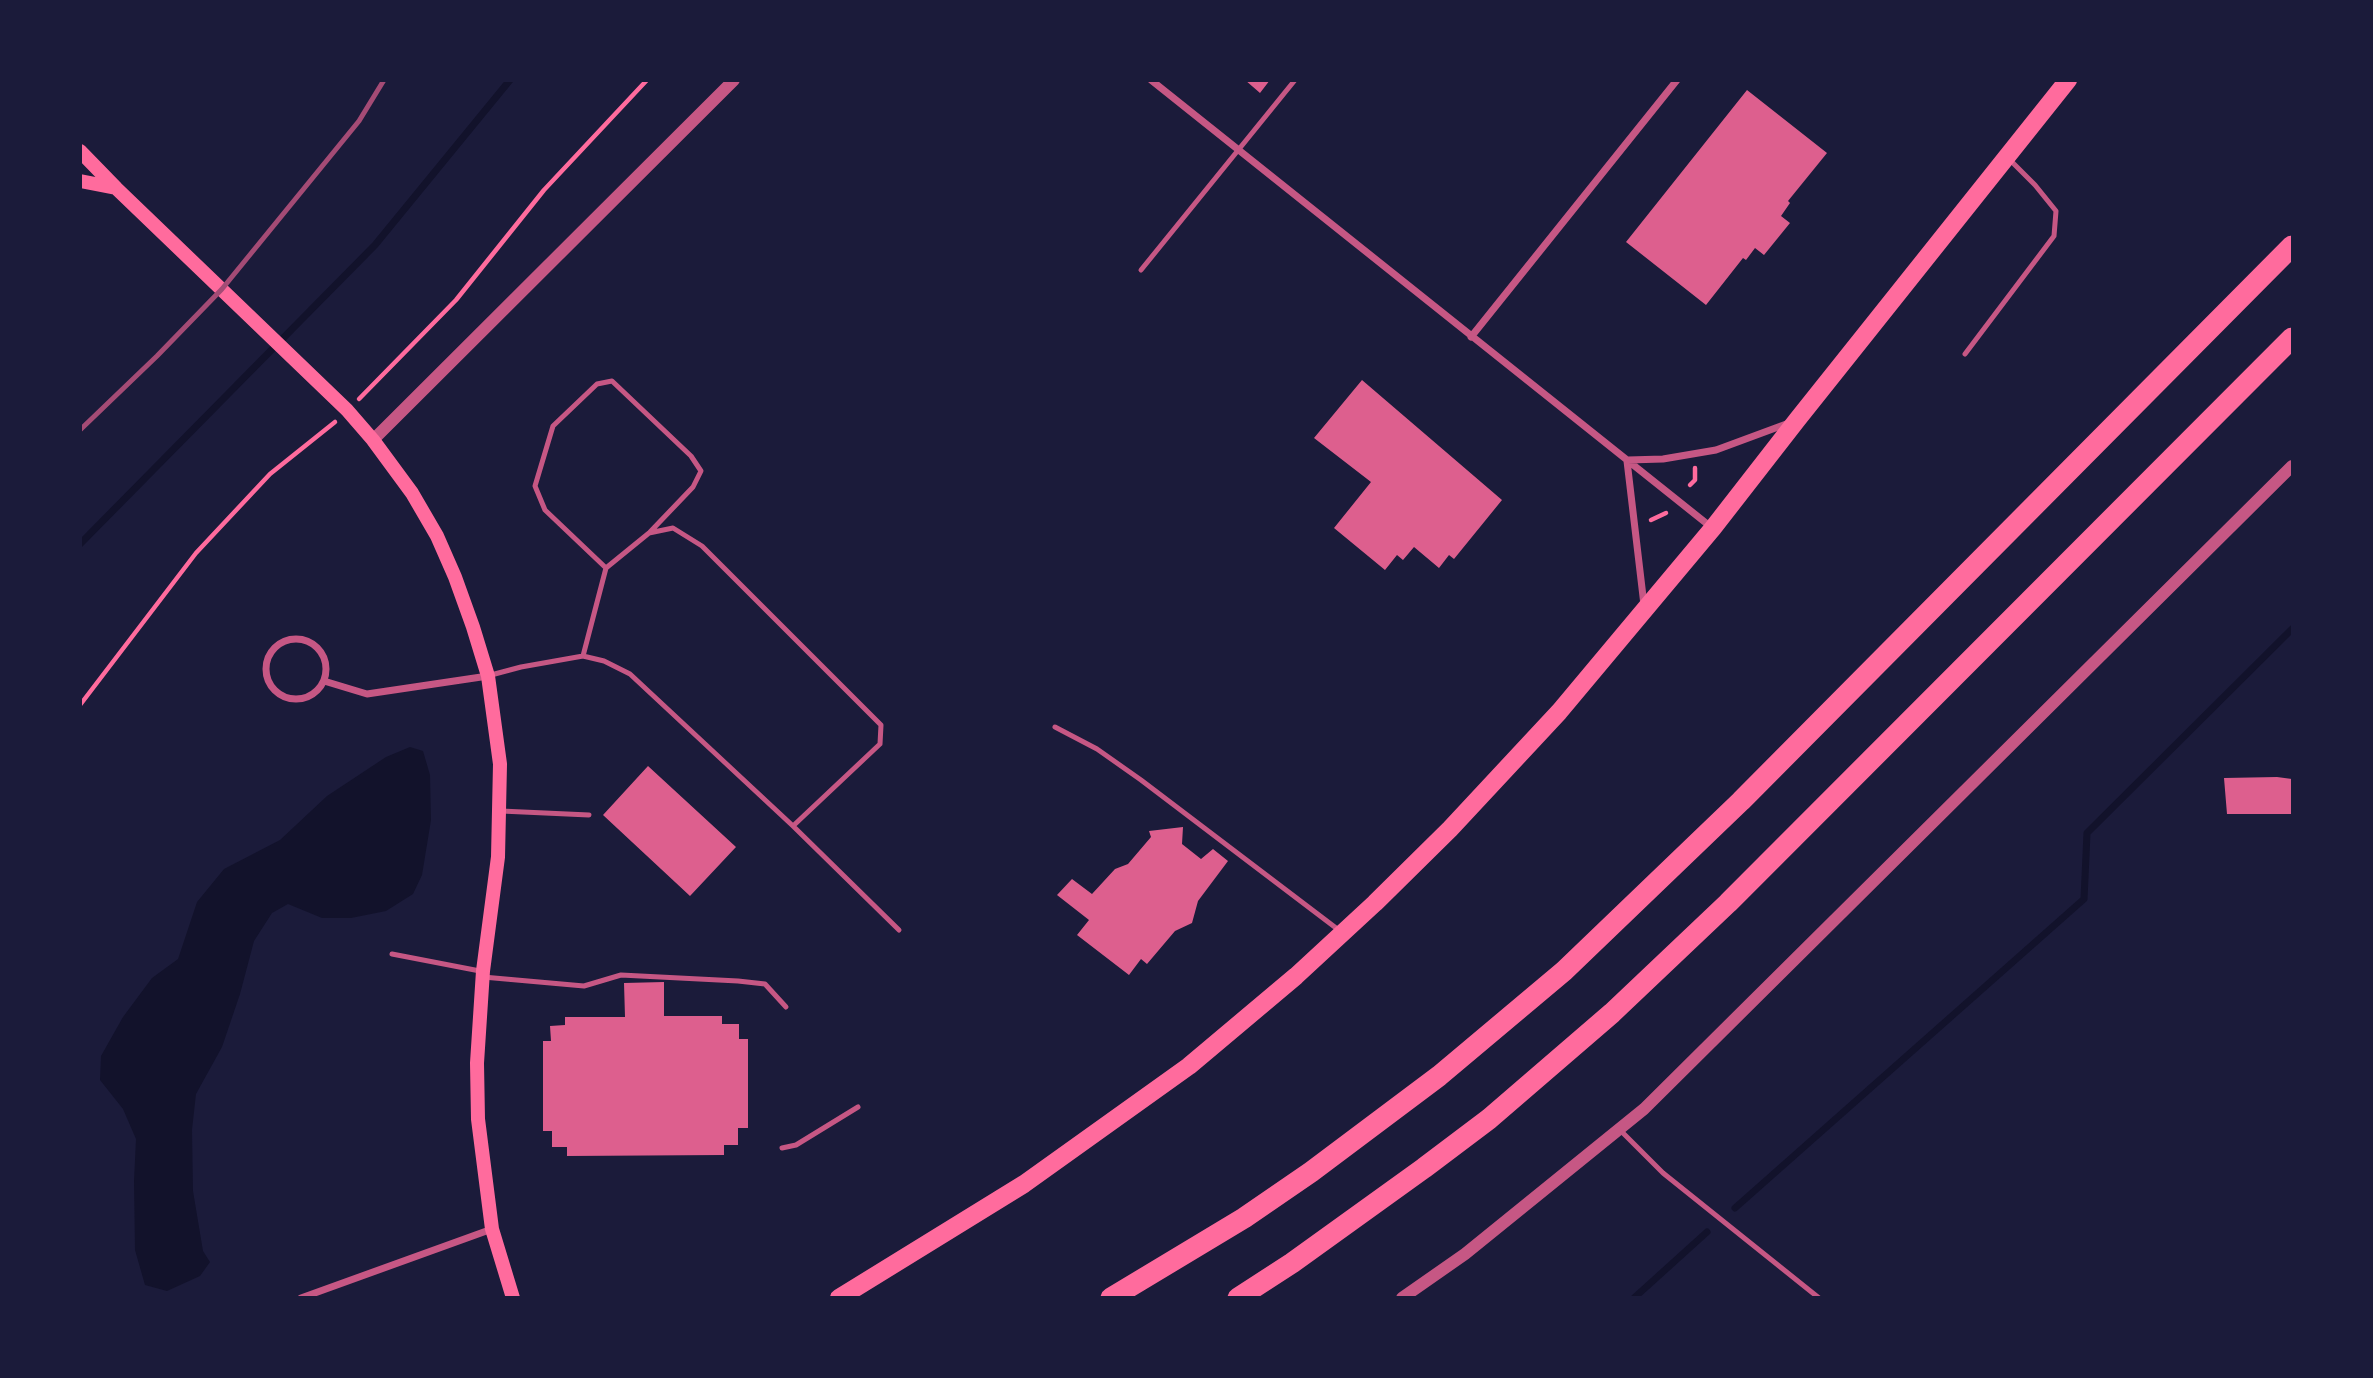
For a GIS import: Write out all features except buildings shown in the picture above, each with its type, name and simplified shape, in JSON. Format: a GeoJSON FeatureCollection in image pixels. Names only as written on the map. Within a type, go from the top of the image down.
{"type":"FeatureCollection","features":[{"type":"Feature","properties":{"kind":"highway"},"geometry":{"type":"LineString","coordinates":[[1111,1297],[1244,1218],[1311,1172],[1439,1076],[1564,971],[1721,821],[2292,246]]}},
{"type":"Feature","properties":{"kind":"highway"},"geometry":{"type":"LineString","coordinates":[[1238,1297],[1292,1263],[1434,1160],[1499,1110],[1612,1013],[1758,874],[2292,338]]}},
{"type":"Feature","properties":{"kind":"main road"},"geometry":{"type":"LineString","coordinates":[[839,1297],[1024,1184],[1168,1081],[1296,976],[1441,838],[1520,757],[1713,528],[2068,80]]}},
{"type":"Feature","properties":{"kind":"main road"},"geometry":{"type":"LineString","coordinates":[[80,151],[321,384],[373,440],[412,493],[437,537],[469,614],[488,676],[500,764],[500,811],[491,918],[483,974],[477,1063],[478,1119],[492,1229],[513,1297]]}},
{"type":"Feature","properties":{"kind":"main road"},"geometry":{"type":"LineString","coordinates":[[80,181],[116,188]]}},
{"type":"Feature","properties":{"kind":"street"},"geometry":{"type":"LineString","coordinates":[[373,440],[734,80]]}},
{"type":"Feature","properties":{"kind":"street"},"geometry":{"type":"LineString","coordinates":[[1151,80],[1713,528]]}},
{"type":"Feature","properties":{"kind":"street"},"geometry":{"type":"LineString","coordinates":[[1471,337],[1677,80]]}},
{"type":"Feature","properties":{"kind":"street"},"geometry":{"type":"LineString","coordinates":[[1627,460],[1663,459],[1716,450],[1797,420]]}},
{"type":"Feature","properties":{"kind":"street"},"geometry":{"type":"LineString","coordinates":[[1627,460],[1644,611]]}},
{"type":"Feature","properties":{"kind":"street"},"geometry":{"type":"LineString","coordinates":[[1402,1297],[1465,1254],[1644,1109],[2292,466]]}},
{"type":"Feature","properties":{"kind":"street"},"geometry":{"type":"LineString","coordinates":[[300,639],[309,642],[322,654],[326,663],[324,681],[311,695],[293,699],[284,697],[270,684],[266,675],[269,656],[282,642],[300,639]]}},
{"type":"Feature","properties":{"kind":"street"},"geometry":{"type":"LineString","coordinates":[[324,681],[367,694],[488,676]]}},
{"type":"Feature","properties":{"kind":"street"},"geometry":{"type":"LineString","coordinates":[[301,1297],[492,1229]]}},
{"type":"Feature","properties":{"kind":"lane"},"geometry":{"type":"LineString","coordinates":[[1141,270],[1295,80]]}},
{"type":"Feature","properties":{"kind":"lane"},"geometry":{"type":"LineString","coordinates":[[1965,354],[2054,236],[2056,211],[2035,184],[2007,157]]}},
{"type":"Feature","properties":{"kind":"lane"},"geometry":{"type":"LineString","coordinates":[[583,656],[606,568],[649,533],[693,487],[701,471],[691,456],[612,381],[597,384],[553,426],[534,486],[545,510],[606,568]]}},
{"type":"Feature","properties":{"kind":"lane"},"geometry":{"type":"LineString","coordinates":[[649,533],[673,528],[702,546],[881,725],[880,744],[793,826]]}},
{"type":"Feature","properties":{"kind":"lane"},"geometry":{"type":"LineString","coordinates":[[488,676],[583,656],[604,661],[630,674],[793,826],[899,930]]}},
{"type":"Feature","properties":{"kind":"lane"},"geometry":{"type":"LineString","coordinates":[[1055,727],[1097,749],[1141,780],[1342,933]]}},
{"type":"Feature","properties":{"kind":"lane"},"geometry":{"type":"LineString","coordinates":[[500,811],[589,815]]}},
{"type":"Feature","properties":{"kind":"lane"},"geometry":{"type":"LineString","coordinates":[[392,954],[483,974],[584,986],[621,975],[765,984],[786,1007]]}},
{"type":"Feature","properties":{"kind":"lane"},"geometry":{"type":"LineString","coordinates":[[782,1147],[796,1144],[858,1107]]}},
{"type":"Feature","properties":{"kind":"lane"},"geometry":{"type":"LineString","coordinates":[[1619,1129],[1672,1180],[1819,1297]]}},
{"type":"Feature","properties":{"kind":"path"},"geometry":{"type":"LineString","coordinates":[[371,386],[456,300],[544,190],[647,80]]}},
{"type":"Feature","properties":{"kind":"path"},"geometry":{"type":"LineString","coordinates":[[80,705],[196,553],[270,474],[333,423]]}},
{"type":"Feature","properties":{"kind":"path"},"geometry":{"type":"LineString","coordinates":[[1690,485],[1697,474],[1695,468]]}},
{"type":"Feature","properties":{"kind":"path"},"geometry":{"type":"LineString","coordinates":[[1651,520],[1666,513]]}},
{"type":"Feature","properties":{"kind":"shaded area"},"geometry":{"type":"Polygon","coordinates":[[[410,747],[423,751],[430,775],[431,820],[422,875],[413,894],[386,911],[351,918],[322,918],[288,904],[272,913],[254,941],[222,1047],[196,1094],[192,1130],[193,1191],[203,1251],[210,1262],[200,1276],[167,1291],[145,1285],[135,1250],[136,1139],[123,1109],[100,1080],[101,1056],[123,1017],[152,978],[178,959],[197,902],[224,869],[280,840],[327,796],[386,757],[410,747]]]}},
{"type":"Feature","properties":{"kind":"waterway"},"geometry":{"type":"LineString","coordinates":[[80,544],[375,245],[510,80]]}},
{"type":"Feature","properties":{"kind":"waterway"},"geometry":{"type":"LineString","coordinates":[[1735,1208],[2084,899],[2087,833],[2292,629]]}},
{"type":"Feature","properties":{"kind":"waterway"},"geometry":{"type":"LineString","coordinates":[[1634,1298],[1707,1232]]}},
{"type":"Feature","properties":{"kind":"railway"},"geometry":{"type":"LineString","coordinates":[[80,430],[222,289],[359,121],[384,80]]}}]}
